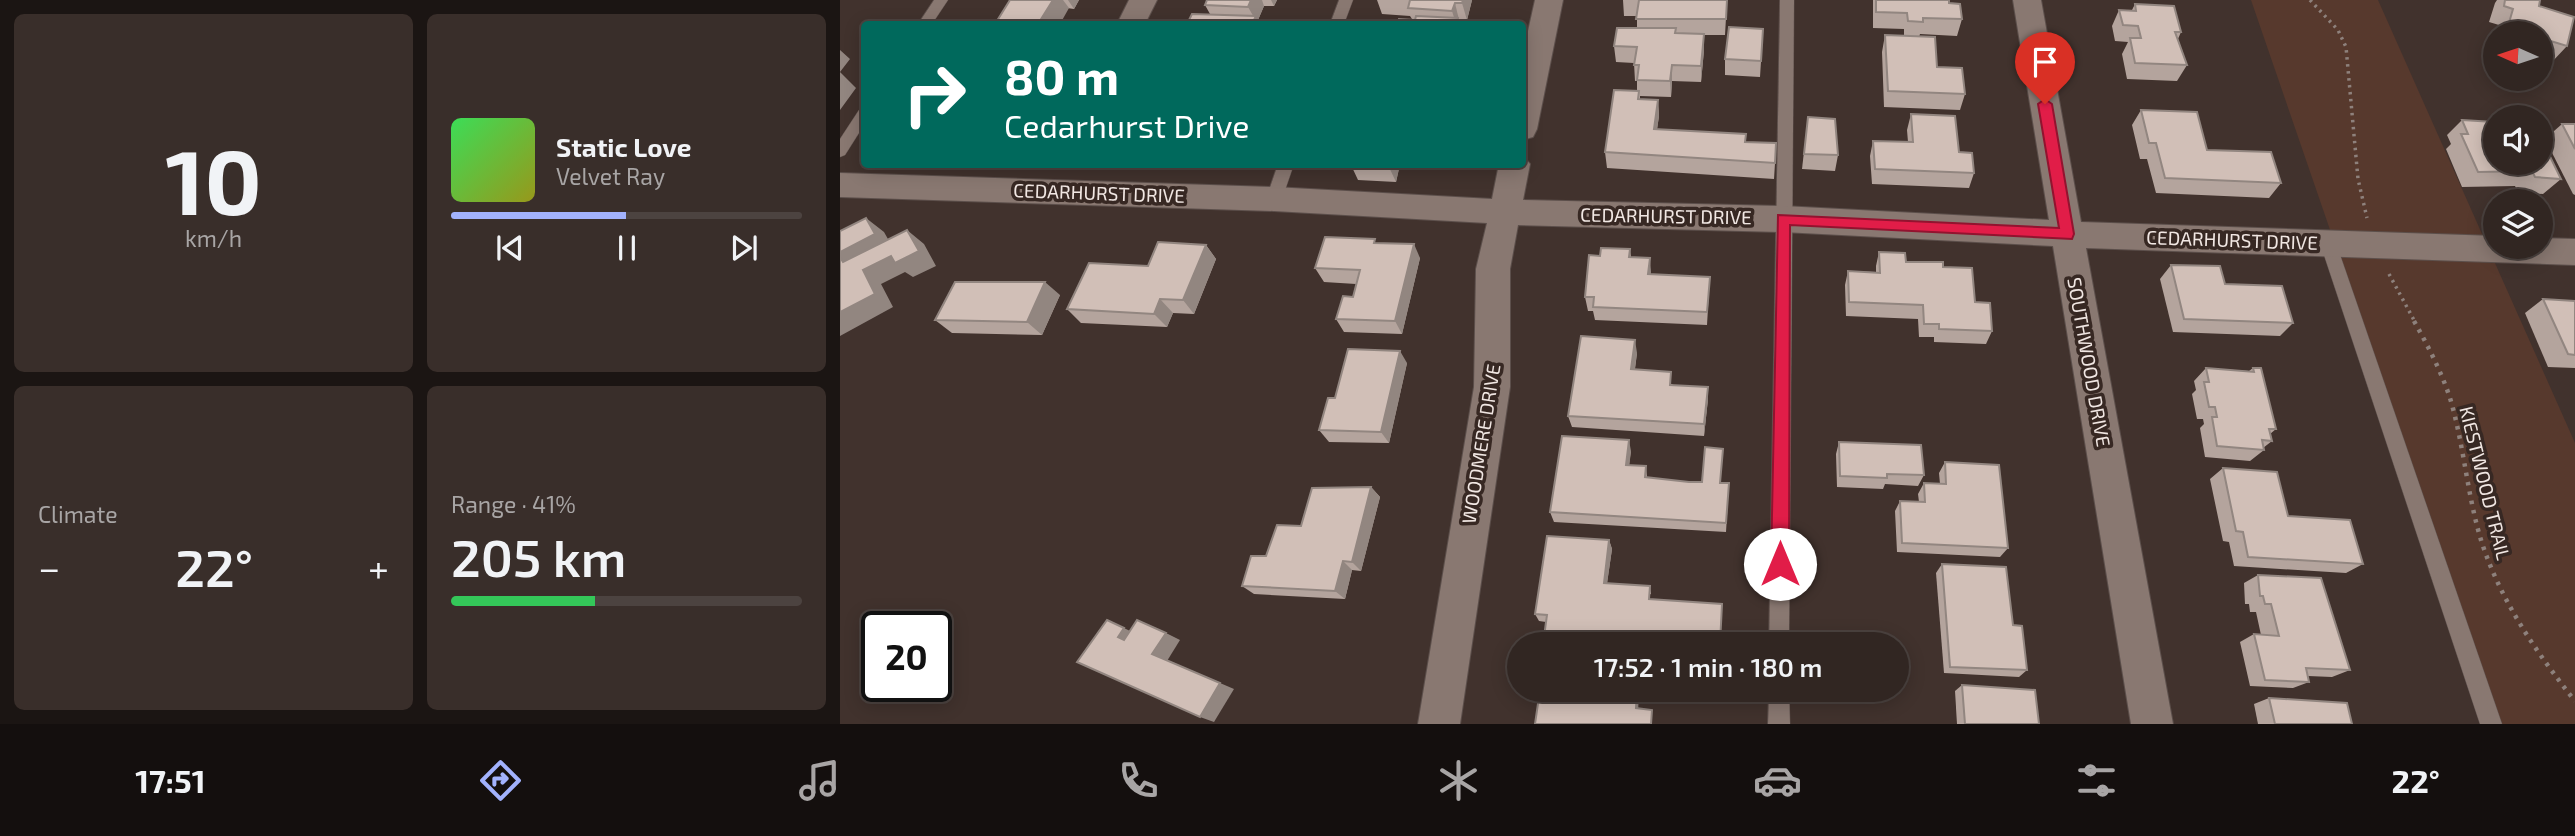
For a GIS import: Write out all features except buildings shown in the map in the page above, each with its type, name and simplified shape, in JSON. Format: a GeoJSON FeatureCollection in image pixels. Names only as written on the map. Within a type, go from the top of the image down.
{"type":"FeatureCollection","features":[{"type":"Feature","properties":{"kind":"street"},"geometry":{"type":"LineString","coordinates":[[1132,21],[1143,0]]}},
{"type":"Feature","properties":{"kind":"street"},"geometry":{"type":"LineString","coordinates":[[1526,110],[1549,0]]}},
{"type":"Feature","properties":{"kind":"street","name":"SOUTHWOOD DRIVE"},"geometry":{"type":"LineString","coordinates":[[2028,0],[2152,724]]}},
{"type":"Feature","properties":{"kind":"street","name":"WOODMERE DRIVE"},"geometry":{"type":"LineString","coordinates":[[1440,724],[1450,639],[1492,387],[1493,269],[1514,168]]}},
{"type":"Feature","properties":{"kind":"street","name":"CEDARHURST DRIVE"},"geometry":{"type":"LineString","coordinates":[[840,185],[1051,178],[1274,199],[1506,212],[1783,219],[2067,234],[2575,253]]}},
{"type":"Feature","properties":{"kind":"lane"},"geometry":{"type":"LineString","coordinates":[[927,21],[941,0]]}},
{"type":"Feature","properties":{"kind":"lane"},"geometry":{"type":"LineString","coordinates":[[1339,21],[1346,0]]}},
{"type":"Feature","properties":{"kind":"lane"},"geometry":{"type":"LineString","coordinates":[[1779,632],[1787,0]]}},
{"type":"Feature","properties":{"kind":"lane"},"geometry":{"type":"LineString","coordinates":[[840,150],[861,118]]}},
{"type":"Feature","properties":{"kind":"lane"},"geometry":{"type":"LineString","coordinates":[[1274,199],[1285,168]]}},
{"type":"Feature","properties":{"kind":"lane"},"geometry":{"type":"LineString","coordinates":[[2328,243],[2491,724]]}},
{"type":"Feature","properties":{"kind":"lane"},"geometry":{"type":"LineString","coordinates":[[1779,702],[1779,724]]}},
{"type":"Feature","properties":{"kind":"path"},"geometry":{"type":"LineString","coordinates":[[2311,0],[2339,30],[2346,47],[2358,179],[2368,223]]}},
{"type":"Feature","properties":{"kind":"path","name":"KIESTWOOD TRAIL"},"geometry":{"type":"LineString","coordinates":[[2383,262],[2425,338],[2445,385],[2461,442],[2474,515],[2505,602],[2534,650],[2575,701]]}},
{"type":"Feature","properties":{"kind":"shaded area"},"geometry":{"type":"Polygon","coordinates":[[[2251,0],[2378,0],[2483,236],[2483,259],[2493,259],[2575,443],[2575,724],[2500,724],[2251,0]]]}},
{"type":"Feature","properties":{"kind":"route"},"geometry":{"type":"LineString","coordinates":[[1780,564],[1783,219],[2067,234],[2045,104]]}}]}
